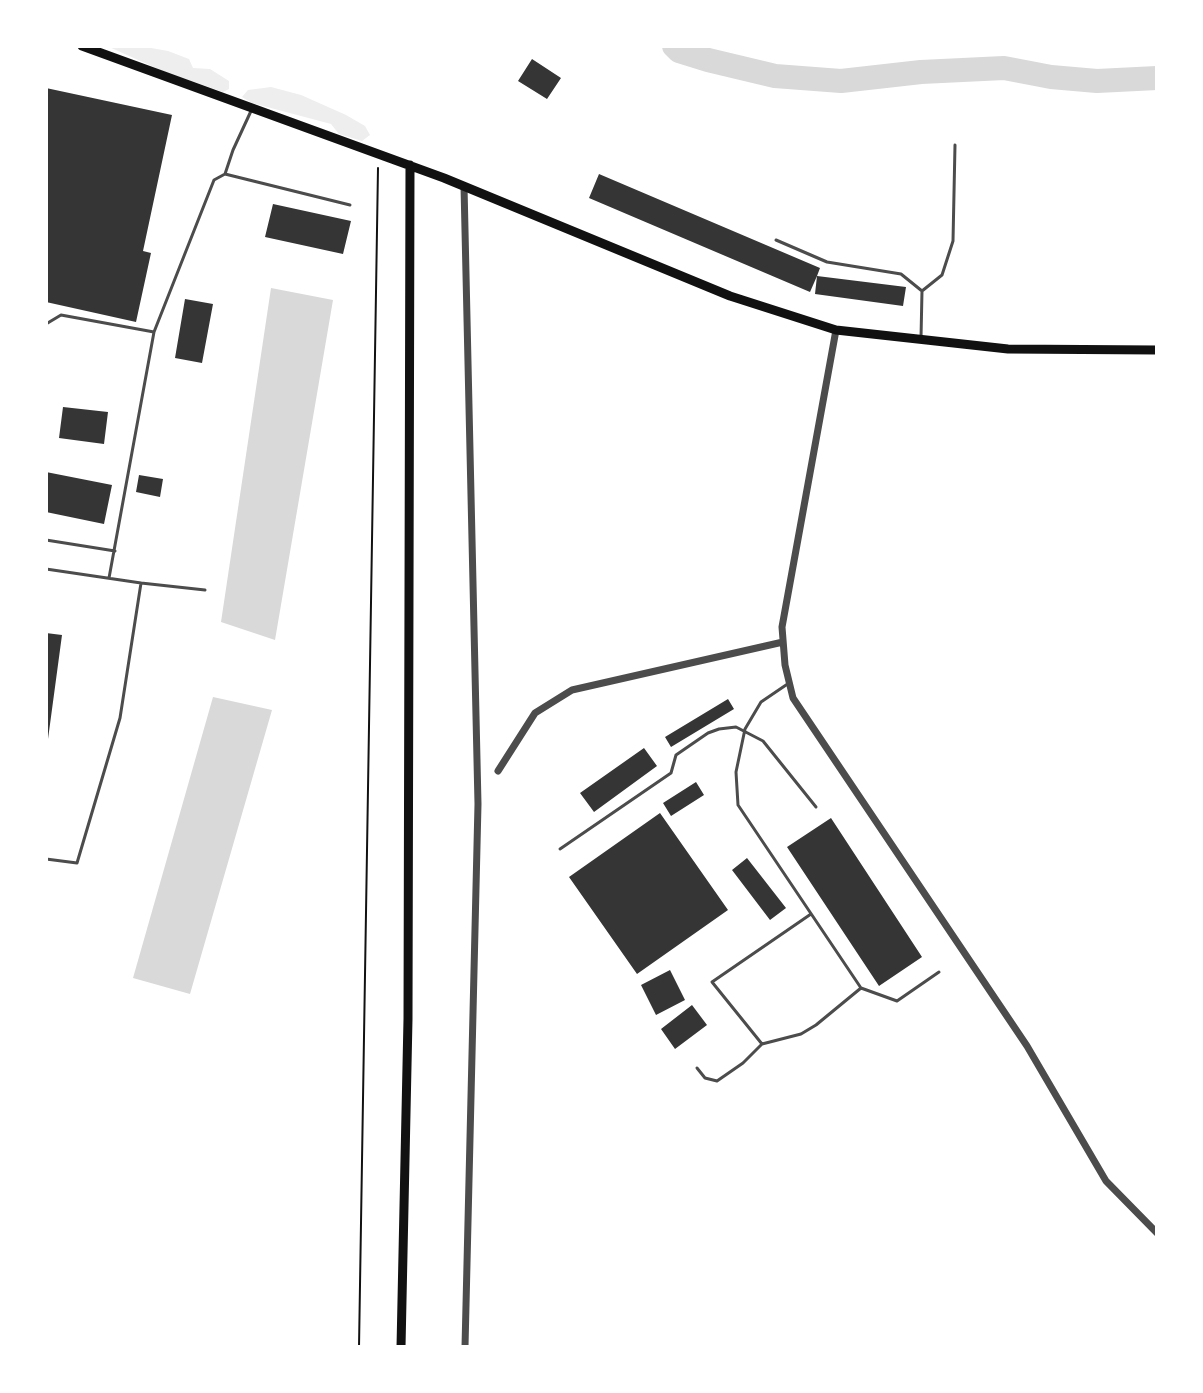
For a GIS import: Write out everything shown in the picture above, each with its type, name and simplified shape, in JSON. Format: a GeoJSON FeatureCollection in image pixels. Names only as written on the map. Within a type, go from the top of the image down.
{"type":"FeatureCollection","features":[{"type":"Feature","properties":{"kind":"main road"},"geometry":{"type":"LineString","coordinates":[[82,46],[410,165],[730,296],[836,330],[1008,349],[1157,350]]}},
{"type":"Feature","properties":{"kind":"main road"},"geometry":{"type":"LineString","coordinates":[[401,1347],[408,1019],[410,165]]}},
{"type":"Feature","properties":{"kind":"street"},"geometry":{"type":"LineString","coordinates":[[464,186],[478,804],[465,1347]]}},
{"type":"Feature","properties":{"kind":"street"},"geometry":{"type":"LineString","coordinates":[[836,330],[782,627],[793,698],[1027,1046],[1106,1181],[1157,1233]]}},
{"type":"Feature","properties":{"kind":"street"},"geometry":{"type":"LineString","coordinates":[[498,771],[535,713],[572,690],[783,642]]}},
{"type":"Feature","properties":{"kind":"lane"},"geometry":{"type":"LineString","coordinates":[[225,174],[253,107]]}},
{"type":"Feature","properties":{"kind":"lane"},"geometry":{"type":"LineString","coordinates":[[920,341],[922,291],[942,275],[953,241],[955,145]]}},
{"type":"Feature","properties":{"kind":"lane"},"geometry":{"type":"LineString","coordinates":[[109,578],[154,332],[214,180],[225,174],[350,205]]}},
{"type":"Feature","properties":{"kind":"lane"},"geometry":{"type":"LineString","coordinates":[[776,240],[827,262],[901,274],[922,291]]}},
{"type":"Feature","properties":{"kind":"lane"},"geometry":{"type":"LineString","coordinates":[[46,324],[61,315],[154,332]]}},
{"type":"Feature","properties":{"kind":"lane"},"geometry":{"type":"LineString","coordinates":[[46,540],[115,551]]}},
{"type":"Feature","properties":{"kind":"lane"},"geometry":{"type":"LineString","coordinates":[[46,569],[205,590]]}},
{"type":"Feature","properties":{"kind":"lane"},"geometry":{"type":"LineString","coordinates":[[46,859],[77,863],[120,718],[141,583]]}},
{"type":"Feature","properties":{"kind":"lane"},"geometry":{"type":"LineString","coordinates":[[789,683],[761,702],[745,729],[736,772],[738,805],[861,988],[897,1001],[939,972]]}},
{"type":"Feature","properties":{"kind":"lane"},"geometry":{"type":"LineString","coordinates":[[560,849],[671,773],[676,755],[708,733],[736,727],[763,741],[816,807]]}},
{"type":"Feature","properties":{"kind":"lane"},"geometry":{"type":"LineString","coordinates":[[762,1044],[712,982],[811,914]]}},
{"type":"Feature","properties":{"kind":"lane"},"geometry":{"type":"LineString","coordinates":[[697,1068],[705,1078],[717,1081],[743,1063],[762,1044],[801,1034],[861,988]]}},
{"type":"Feature","properties":{"kind":"path"},"geometry":{"type":"LineString","coordinates":[[359,1347],[378,153]]}},
{"type":"Feature","properties":{"kind":"shaded area"},"geometry":{"type":"Polygon","coordinates":[[[107,46],[140,46],[168,51],[189,59],[193,68],[210,69],[229,81],[229,89],[223,92],[165,72],[107,46]]]}},
{"type":"Feature","properties":{"kind":"shaded area"},"geometry":{"type":"Polygon","coordinates":[[[271,87],[301,95],[346,115],[365,126],[370,135],[362,141],[339,134],[331,124],[252,103],[242,97],[248,90],[271,87]]]}},
{"type":"Feature","properties":{"kind":"shaded area"},"geometry":{"type":"Polygon","coordinates":[[[271,288],[333,300],[275,640],[221,622],[271,288]]]}},
{"type":"Feature","properties":{"kind":"shaded area"},"geometry":{"type":"Polygon","coordinates":[[[213,697],[272,710],[190,994],[133,978],[213,697]]]}},
{"type":"Feature","properties":{"kind":"building"},"geometry":{"type":"Polygon","coordinates":[[[532,59],[561,78],[547,99],[518,81],[532,59]]]}},
{"type":"Feature","properties":{"kind":"building"},"geometry":{"type":"Polygon","coordinates":[[[46,88],[172,115],[143,251],[151,253],[136,322],[46,302],[46,88]]]}},
{"type":"Feature","properties":{"kind":"building"},"geometry":{"type":"Polygon","coordinates":[[[599,174],[820,268],[810,292],[589,198],[599,174]]]}},
{"type":"Feature","properties":{"kind":"building"},"geometry":{"type":"Polygon","coordinates":[[[273,204],[351,221],[343,254],[265,237],[273,204]]]}},
{"type":"Feature","properties":{"kind":"building"},"geometry":{"type":"Polygon","coordinates":[[[817,276],[906,287],[903,306],[815,294],[817,276]]]}},
{"type":"Feature","properties":{"kind":"building"},"geometry":{"type":"Polygon","coordinates":[[[185,299],[213,304],[202,363],[175,358],[185,299]]]}},
{"type":"Feature","properties":{"kind":"building"},"geometry":{"type":"Polygon","coordinates":[[[63,407],[108,412],[104,444],[59,438],[63,407]]]}},
{"type":"Feature","properties":{"kind":"building"},"geometry":{"type":"Polygon","coordinates":[[[46,472],[112,485],[104,524],[46,512],[46,472]]]}},
{"type":"Feature","properties":{"kind":"building"},"geometry":{"type":"Polygon","coordinates":[[[139,475],[163,479],[160,497],[136,492],[139,475]]]}},
{"type":"Feature","properties":{"kind":"building"},"geometry":{"type":"Polygon","coordinates":[[[46,633],[62,635],[48,739],[46,739],[46,633]]]}},
{"type":"Feature","properties":{"kind":"building"},"geometry":{"type":"Polygon","coordinates":[[[728,699],[734,709],[671,747],[665,737],[728,699]]]}},
{"type":"Feature","properties":{"kind":"building"},"geometry":{"type":"Polygon","coordinates":[[[644,748],[657,766],[594,812],[580,793],[644,748]]]}},
{"type":"Feature","properties":{"kind":"building"},"geometry":{"type":"Polygon","coordinates":[[[696,782],[704,795],[671,816],[663,803],[696,782]]]}},
{"type":"Feature","properties":{"kind":"building"},"geometry":{"type":"Polygon","coordinates":[[[660,813],[728,910],[637,974],[569,877],[660,813]]]}},
{"type":"Feature","properties":{"kind":"building"},"geometry":{"type":"Polygon","coordinates":[[[831,818],[922,957],[879,986],[787,847],[831,818]]]}},
{"type":"Feature","properties":{"kind":"building"},"geometry":{"type":"Polygon","coordinates":[[[747,858],[786,908],[770,920],[732,870],[747,858]]]}},
{"type":"Feature","properties":{"kind":"building"},"geometry":{"type":"Polygon","coordinates":[[[670,970],[685,1000],[656,1015],[641,985],[670,970]]]}},
{"type":"Feature","properties":{"kind":"building"},"geometry":{"type":"Polygon","coordinates":[[[692,1005],[707,1025],[675,1049],[661,1029],[692,1005]]]}},
{"type":"Feature","properties":{"kind":"waterway"},"geometry":{"type":"LineString","coordinates":[[674,46],[679,51],[708,60],[775,76],[841,81],[921,72],[1004,68],[1051,77],[1097,81],[1157,78]]}}]}
